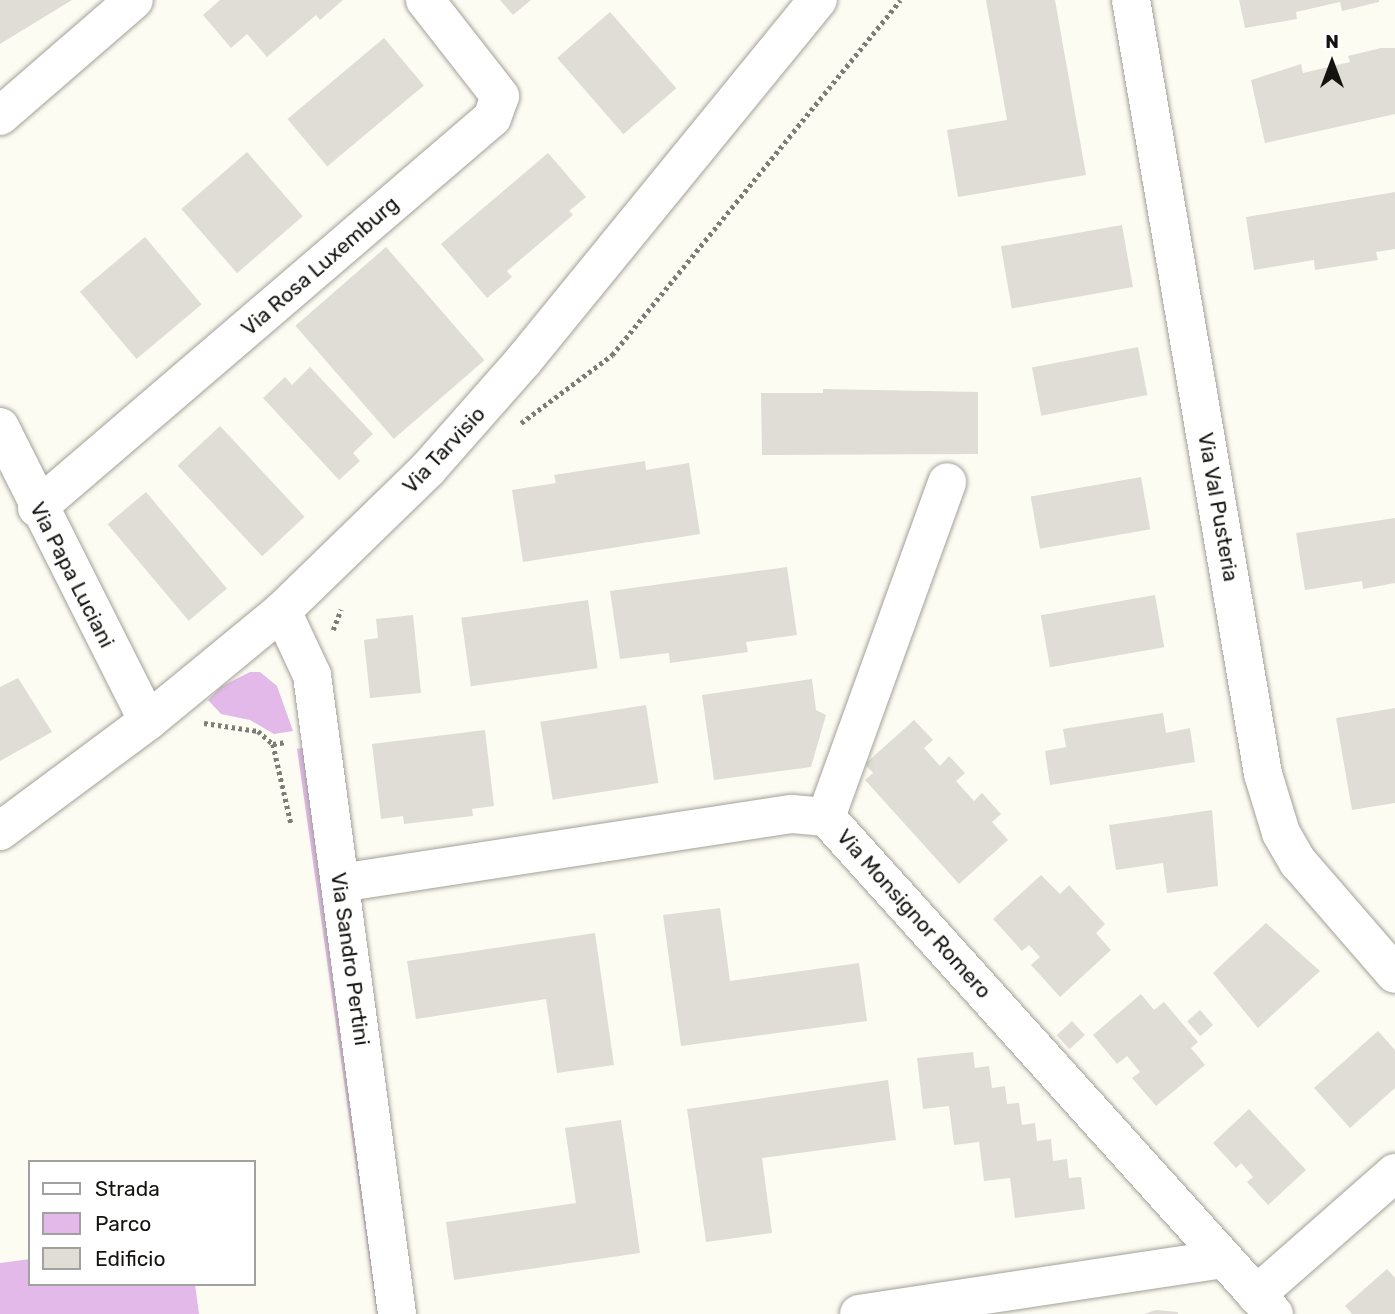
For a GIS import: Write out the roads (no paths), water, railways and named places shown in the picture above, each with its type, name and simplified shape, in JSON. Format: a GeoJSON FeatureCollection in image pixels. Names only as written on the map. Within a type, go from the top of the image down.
{"type":"FeatureCollection","features":[{"type":"Feature","properties":{"kind":"street"},"geometry":{"type":"LineString","coordinates":[[0,116],[134,0]]}},
{"type":"Feature","properties":{"kind":"street","name":"Via Rosa Luxemburg"},"geometry":{"type":"LineString","coordinates":[[37,508],[492,118],[500,96],[425,0]]}},
{"type":"Feature","properties":{"kind":"street","name":"Via Tarvisio"},"geometry":{"type":"LineString","coordinates":[[0,831],[148,721],[282,611],[428,469],[497,392],[818,0]]}},
{"type":"Feature","properties":{"kind":"street","name":"Via Val Pusteria"},"geometry":{"type":"LineString","coordinates":[[1131,0],[1264,774],[1281,833],[1298,862],[1395,974]]}},
{"type":"Feature","properties":{"kind":"street","name":"Via Papa Luciani"},"geometry":{"type":"LineString","coordinates":[[0,427],[37,508],[148,721]]}},
{"type":"Feature","properties":{"kind":"street"},"geometry":{"type":"LineString","coordinates":[[826,817],[947,482]]}},
{"type":"Feature","properties":{"kind":"street","name":"Via Sandro Pertini"},"geometry":{"type":"LineString","coordinates":[[282,611],[312,675],[397,1314]]}},
{"type":"Feature","properties":{"kind":"street","name":"Via Monsignor Romero"},"geometry":{"type":"LineString","coordinates":[[340,884],[792,814],[826,817],[1265,1305]]}},
{"type":"Feature","properties":{"kind":"street"},"geometry":{"type":"LineString","coordinates":[[1265,1305],[1395,1173]]}},
{"type":"Feature","properties":{"kind":"street"},"geometry":{"type":"LineString","coordinates":[[859,1314],[1223,1259]]}}]}
